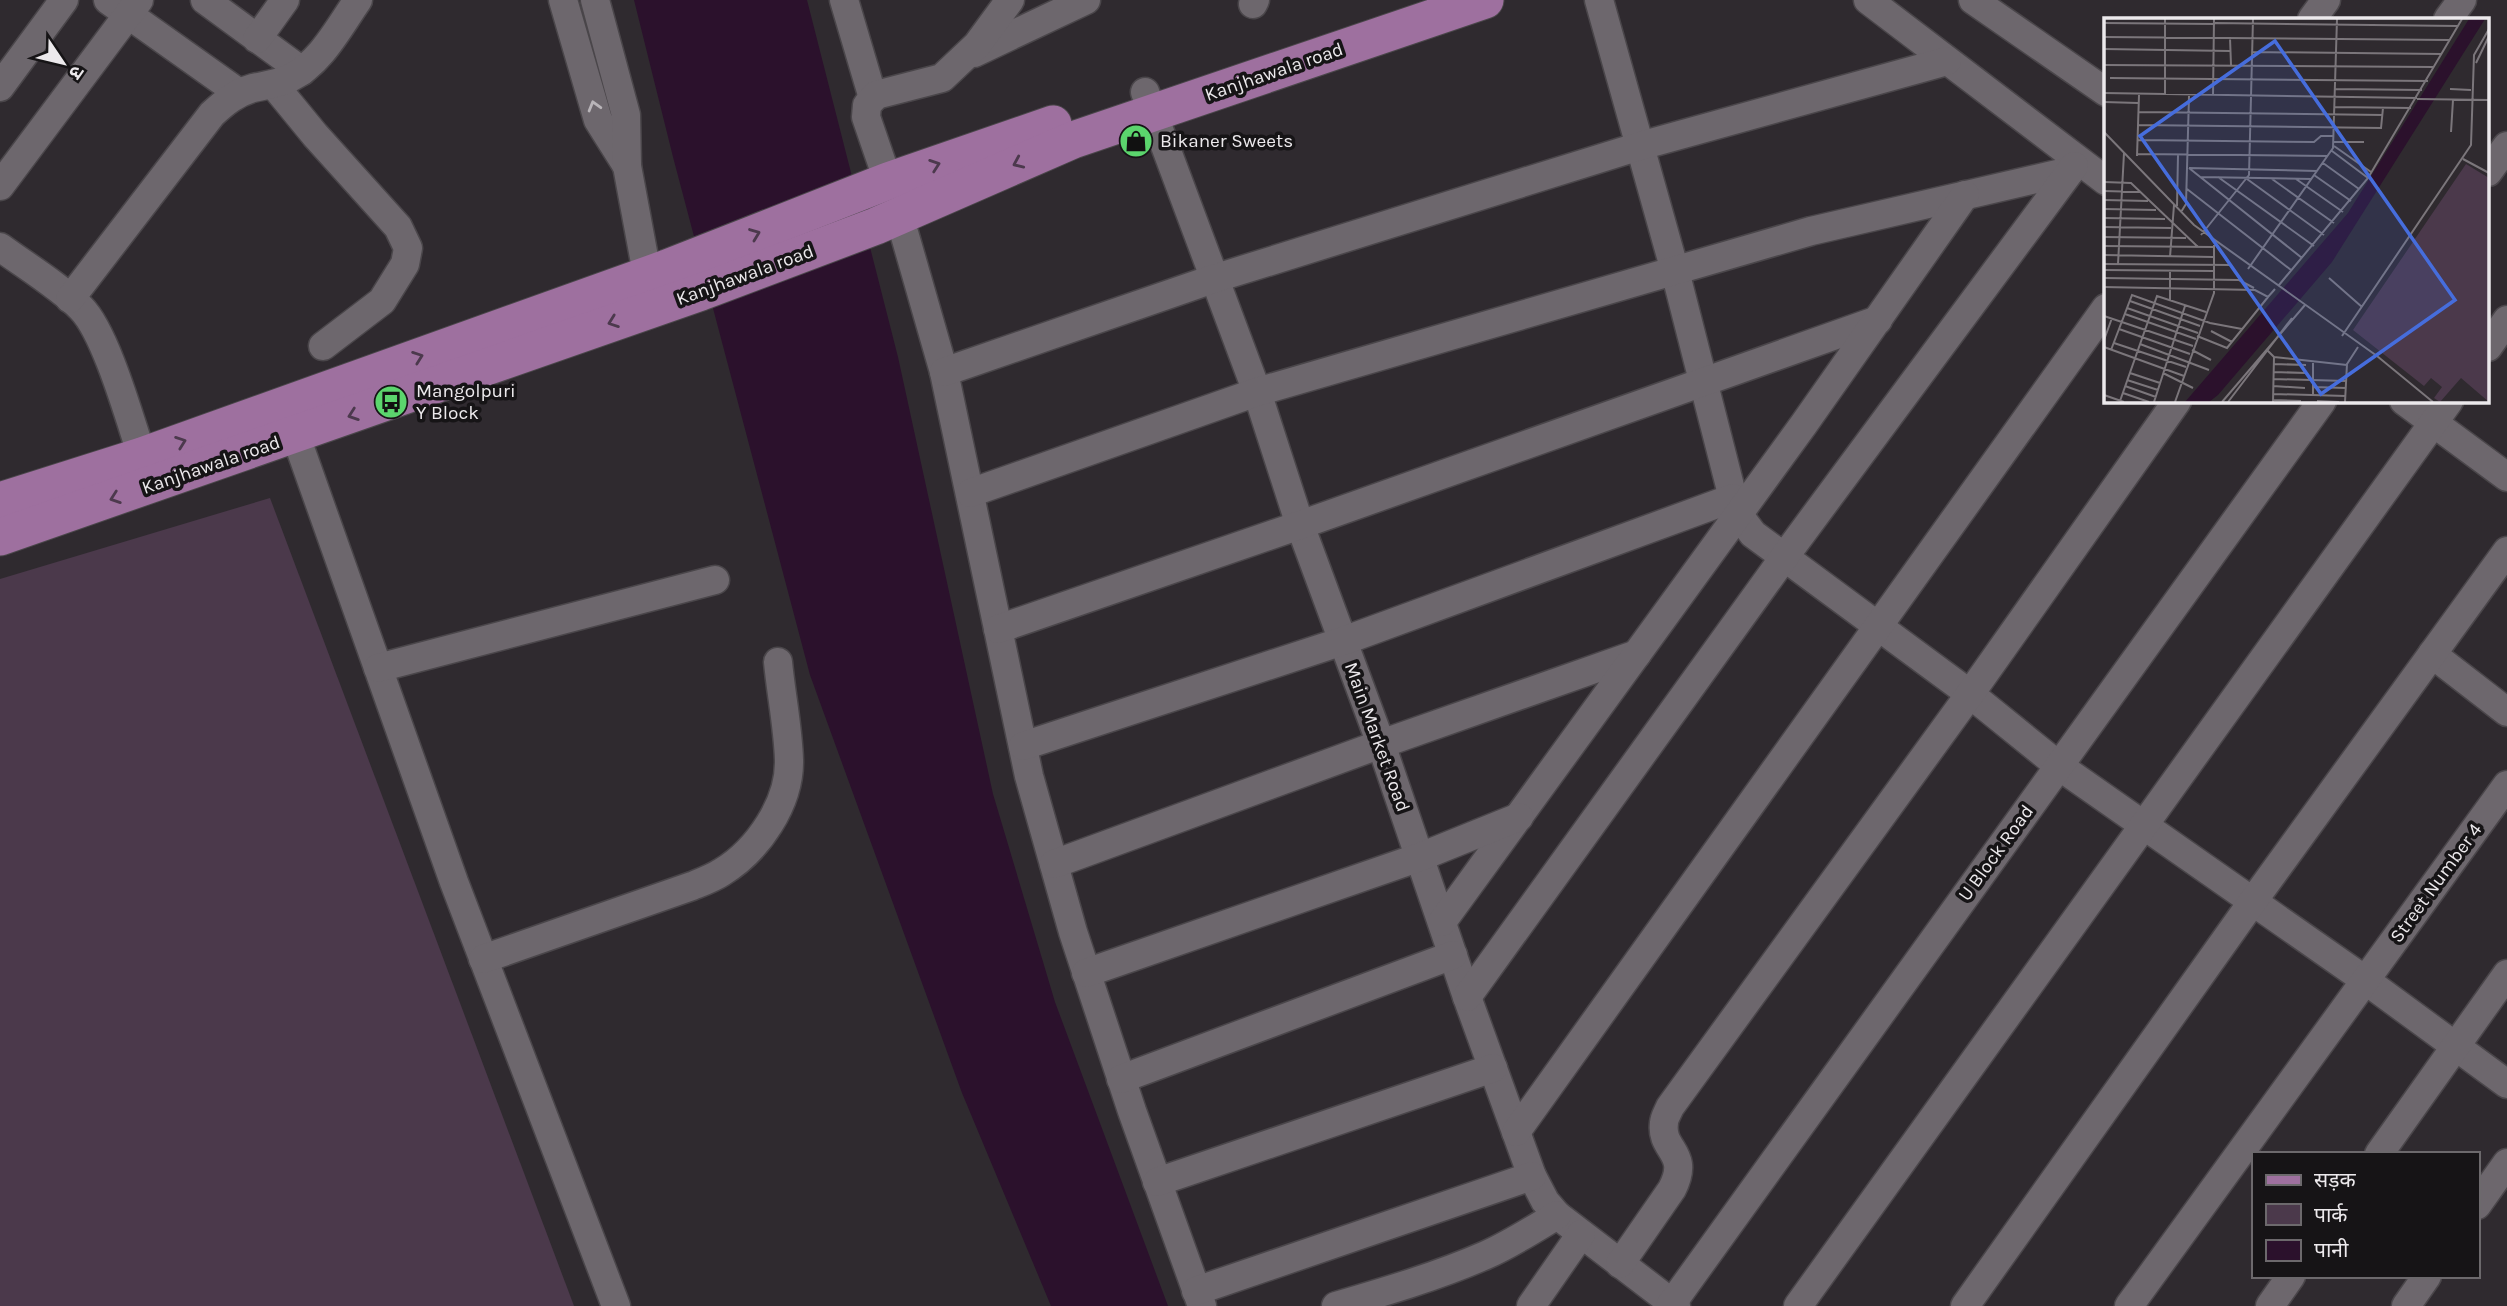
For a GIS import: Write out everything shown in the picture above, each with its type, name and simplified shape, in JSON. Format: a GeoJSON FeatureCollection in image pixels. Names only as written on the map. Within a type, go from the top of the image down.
{"type":"FeatureCollection","features":[{"type":"Feature","properties":{"kind":"main road","name":"Kanjhawala road"},"geometry":{"type":"LineString","coordinates":[[0,537],[290,420],[696,275],[887,220],[1073,140],[1148,103],[1410,0]]}},
{"type":"Feature","properties":{"kind":"main road","name":"Kanjhawala road"},"geometry":{"type":"LineString","coordinates":[[696,275],[880,185],[1485,0]]}},
{"type":"Feature","properties":{"kind":"main road","name":"Kanjhawala road"},"geometry":{"type":"LineString","coordinates":[[0,501],[142,456],[290,420]]}},
{"type":"Feature","properties":{"kind":"street"},"geometry":{"type":"LineString","coordinates":[[0,87],[64,0]]}},
{"type":"Feature","properties":{"kind":"street"},"geometry":{"type":"LineString","coordinates":[[257,39],[285,0]]}},
{"type":"Feature","properties":{"kind":"street"},"geometry":{"type":"LineString","coordinates":[[70,299],[212,114],[239,93],[274,85],[314,62],[358,0]]}},
{"type":"Feature","properties":{"kind":"street"},"geometry":{"type":"LineString","coordinates":[[563,0],[598,120],[627,166]]}},
{"type":"Feature","properties":{"kind":"street"},"geometry":{"type":"LineString","coordinates":[[595,0],[626,115],[627,166],[651,292]]}},
{"type":"Feature","properties":{"kind":"street"},"geometry":{"type":"LineString","coordinates":[[844,0],[873,98]]}},
{"type":"Feature","properties":{"kind":"street"},"geometry":{"type":"LineString","coordinates":[[880,185],[866,117],[867,105],[876,95],[942,78],[977,45],[1010,0]]}},
{"type":"Feature","properties":{"kind":"street"},"geometry":{"type":"LineString","coordinates":[[962,59],[1086,0]]}},
{"type":"Feature","properties":{"kind":"street"},"geometry":{"type":"LineString","coordinates":[[1599,0],[1675,271],[1736,506],[1753,534],[1970,694],[2059,766],[2365,980],[2507,1084]]}},
{"type":"Feature","properties":{"kind":"street"},"geometry":{"type":"LineString","coordinates":[[1868,0],[2074,166],[2104,180]]}},
{"type":"Feature","properties":{"kind":"street"},"geometry":{"type":"LineString","coordinates":[[1973,0],[2104,91]]}},
{"type":"Feature","properties":{"kind":"street"},"geometry":{"type":"LineString","coordinates":[[2313,18],[2326,0]]}},
{"type":"Feature","properties":{"kind":"street"},"geometry":{"type":"LineString","coordinates":[[2449,18],[2462,0]]}},
{"type":"Feature","properties":{"kind":"street"},"geometry":{"type":"LineString","coordinates":[[207,1],[302,71]]}},
{"type":"Feature","properties":{"kind":"street"},"geometry":{"type":"LineString","coordinates":[[0,186],[125,5],[239,93]]}},
{"type":"Feature","properties":{"kind":"street"},"geometry":{"type":"LineString","coordinates":[[944,372],[1213,279],[1640,146],[1947,61]]}},
{"type":"Feature","properties":{"kind":"street"},"geometry":{"type":"LineString","coordinates":[[274,85],[398,227],[408,248],[405,264],[382,301],[323,346]]}},
{"type":"Feature","properties":{"kind":"street","name":"Main Market Road"},"geometry":{"type":"LineString","coordinates":[[1148,103],[1257,392],[1300,525],[1381,744],[1467,997],[1532,1176],[1545,1201],[1558,1215],[1673,1305]]}},
{"type":"Feature","properties":{"kind":"street"},"geometry":{"type":"LineString","coordinates":[[2490,169],[2507,146]]}},
{"type":"Feature","properties":{"kind":"street"},"geometry":{"type":"LineString","coordinates":[[970,494],[1257,392],[1811,231],[2074,166]]}},
{"type":"Feature","properties":{"kind":"street"},"geometry":{"type":"LineString","coordinates":[[1467,997],[1785,556],[2074,166]]}},
{"type":"Feature","properties":{"kind":"street"},"geometry":{"type":"LineString","coordinates":[[1442,922],[1637,654],[1736,506],[1878,320],[1965,195]]}},
{"type":"Feature","properties":{"kind":"street"},"geometry":{"type":"LineString","coordinates":[[887,220],[944,372],[1029,776],[1054,864],[1121,1079],[1199,1298],[1532,1176]]}},
{"type":"Feature","properties":{"kind":"street"},"geometry":{"type":"LineString","coordinates":[[0,247],[70,299],[89,317],[97,332],[142,456]]}},
{"type":"Feature","properties":{"kind":"street"},"geometry":{"type":"LineString","coordinates":[[1516,1132],[2104,311]]}},
{"type":"Feature","properties":{"kind":"street"},"geometry":{"type":"LineString","coordinates":[[998,629],[1878,320]]}},
{"type":"Feature","properties":{"kind":"street"},"geometry":{"type":"LineString","coordinates":[[2490,344],[2507,320]]}},
{"type":"Feature","properties":{"kind":"street"},"geometry":{"type":"LineString","coordinates":[[1620,1264],[1679,1176],[1679,1163],[1664,1134],[1664,1122],[1670,1107],[1970,694],[2176,402]]}},
{"type":"Feature","properties":{"kind":"street","name":"U Block Road"},"geometry":{"type":"LineString","coordinates":[[1673,1305],[2321,402]]}},
{"type":"Feature","properties":{"kind":"street"},"geometry":{"type":"LineString","coordinates":[[2407,402],[2441,412],[2507,477]]}},
{"type":"Feature","properties":{"kind":"street"},"geometry":{"type":"LineString","coordinates":[[1798,1306],[2441,412]]}},
{"type":"Feature","properties":{"kind":"street"},"geometry":{"type":"LineString","coordinates":[[290,420],[483,959],[616,1306]]}},
{"type":"Feature","properties":{"kind":"street"},"geometry":{"type":"LineString","coordinates":[[1023,746],[1343,641],[1736,506]]}},
{"type":"Feature","properties":{"kind":"street"},"geometry":{"type":"LineString","coordinates":[[1965,1306],[2253,901],[2507,551]]}},
{"type":"Feature","properties":{"kind":"street"},"geometry":{"type":"LineString","coordinates":[[378,668],[715,580]]}},
{"type":"Feature","properties":{"kind":"street"},"geometry":{"type":"LineString","coordinates":[[1054,864],[1637,654]]}},
{"type":"Feature","properties":{"kind":"street"},"geometry":{"type":"LineString","coordinates":[[2432,654],[2507,712]]}},
{"type":"Feature","properties":{"kind":"street"},"geometry":{"type":"LineString","coordinates":[[483,959],[692,886],[722,872],[745,853],[776,812],[785,789],[789,761],[778,662]]}},
{"type":"Feature","properties":{"kind":"street","name":"Street Number 4"},"geometry":{"type":"LineString","coordinates":[[2129,1306],[2507,785]]}},
{"type":"Feature","properties":{"kind":"street"},"geometry":{"type":"LineString","coordinates":[[1086,973],[1420,857],[1519,817]]}},
{"type":"Feature","properties":{"kind":"street"},"geometry":{"type":"LineString","coordinates":[[1121,1079],[1453,955]]}},
{"type":"Feature","properties":{"kind":"street"},"geometry":{"type":"LineString","coordinates":[[2380,1152],[2507,974]]}},
{"type":"Feature","properties":{"kind":"street"},"geometry":{"type":"LineString","coordinates":[[1157,1182],[1493,1068]]}},
{"type":"Feature","properties":{"kind":"street"},"geometry":{"type":"LineString","coordinates":[[2479,1202],[2507,1163]]}},
{"type":"Feature","properties":{"kind":"street"},"geometry":{"type":"LineString","coordinates":[[1336,1306],[1405,1285],[1485,1255],[1558,1215]]}},
{"type":"Feature","properties":{"kind":"street"},"geometry":{"type":"LineString","coordinates":[[1531,1306],[1581,1234]]}},
{"type":"Feature","properties":{"kind":"street"},"geometry":{"type":"LineString","coordinates":[[2270,1306],[2290,1278]]}},
{"type":"Feature","properties":{"kind":"street"},"geometry":{"type":"LineString","coordinates":[[2406,1306],[2426,1278]]}},
{"type":"Feature","properties":{"kind":"green space"},"geometry":{"type":"Polygon","coordinates":[[[270,498],[574,1306],[0,1306],[0,579],[270,498]]]}},
{"type":"Feature","properties":{"kind":"water"},"geometry":{"type":"Polygon","coordinates":[[[634,0],[807,0],[898,357],[993,794],[1055,1002],[1168,1306],[1051,1306],[962,1093],[810,675],[634,0]]]}},
{"type":"Feature","properties":{"kind":"place","name":"Bikaner Sweets"},"geometry":{"type":"Point","coordinates":[1136,141]}},
{"type":"Feature","properties":{"kind":"place","name":"Mangolpuri Y Block"},"geometry":{"type":"Point","coordinates":[391,402]}}]}
